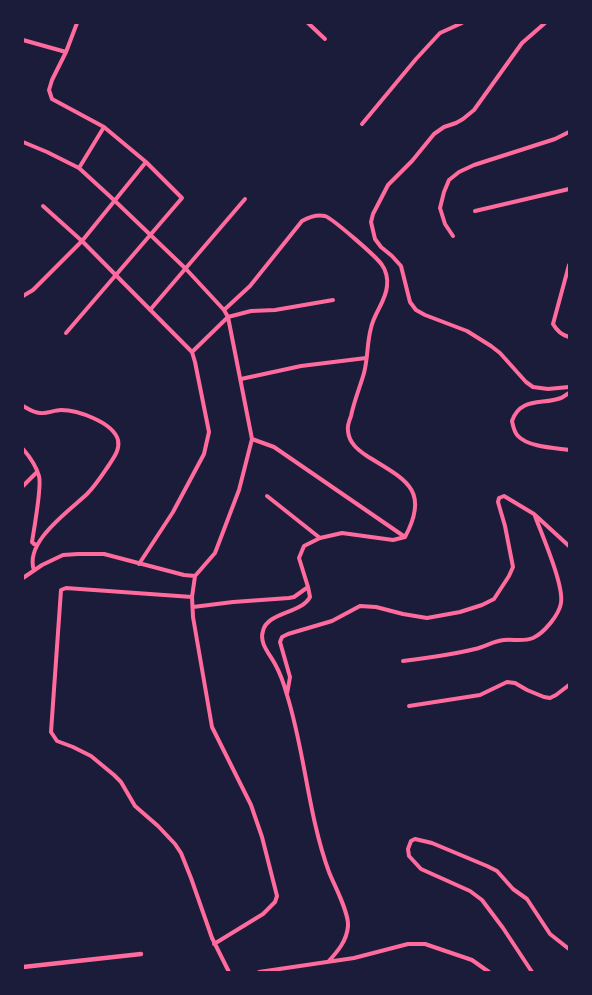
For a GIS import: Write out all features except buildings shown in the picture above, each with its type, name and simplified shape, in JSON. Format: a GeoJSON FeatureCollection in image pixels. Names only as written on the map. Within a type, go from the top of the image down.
{"type":"FeatureCollection","features":[{"type":"Feature","properties":{"kind":"street"},"geometry":{"type":"LineString","coordinates":[[66,333],[182,198],[146,162],[104,127],[52,99],[49,90],[52,80],[66,52],[77,23]]}},
{"type":"Feature","properties":{"kind":"street"},"geometry":{"type":"LineString","coordinates":[[308,23],[325,39]]}},
{"type":"Feature","properties":{"kind":"street"},"geometry":{"type":"LineString","coordinates":[[362,124],[416,59],[440,33],[462,23]]}},
{"type":"Feature","properties":{"kind":"street"},"geometry":{"type":"LineString","coordinates":[[545,23],[522,43],[474,110],[463,119],[444,127],[434,134],[412,162],[388,185],[373,214],[371,222],[375,239],[380,247],[392,256],[401,266],[410,302],[416,310],[467,331],[491,346],[504,357],[526,382],[533,387],[548,389],[569,386]]}},
{"type":"Feature","properties":{"kind":"street"},"geometry":{"type":"LineString","coordinates":[[23,40],[66,52]]}},
{"type":"Feature","properties":{"kind":"street"},"geometry":{"type":"LineString","coordinates":[[78,168],[104,127]]}},
{"type":"Feature","properties":{"kind":"street"},"geometry":{"type":"LineString","coordinates":[[453,236],[445,224],[440,208],[449,180],[459,172],[474,165],[554,139],[569,132]]}},
{"type":"Feature","properties":{"kind":"street"},"geometry":{"type":"LineString","coordinates":[[23,142],[47,152],[78,168],[186,269],[224,310],[228,317],[252,439],[239,490],[215,553],[195,576],[192,597],[193,617],[212,727],[251,805],[262,837],[276,896],[275,902],[263,914],[214,944]]}},
{"type":"Feature","properties":{"kind":"street"},"geometry":{"type":"LineString","coordinates":[[23,296],[33,290],[82,241],[146,162]]}},
{"type":"Feature","properties":{"kind":"street"},"geometry":{"type":"LineString","coordinates":[[475,211],[569,189]]}},
{"type":"Feature","properties":{"kind":"street"},"geometry":{"type":"LineString","coordinates":[[150,310],[245,199]]}},
{"type":"Feature","properties":{"kind":"street"},"geometry":{"type":"LineString","coordinates":[[43,206],[82,241],[192,352],[195,362],[209,432],[204,454],[173,512],[139,564]]}},
{"type":"Feature","properties":{"kind":"street"},"geometry":{"type":"LineString","coordinates":[[224,310],[250,286],[302,221],[313,215],[325,216],[338,225],[383,266],[386,274],[387,285],[371,328],[364,372],[347,429],[349,438],[355,447],[393,472],[409,485],[414,492],[416,499],[415,511],[410,528],[405,536],[393,540],[342,533],[320,538],[304,546],[299,558],[308,586],[310,597],[308,602],[268,621],[262,630],[262,642],[275,664],[287,695],[322,854],[345,909],[348,925],[346,935],[342,944],[328,962]]}},
{"type":"Feature","properties":{"kind":"street"},"geometry":{"type":"LineString","coordinates":[[569,265],[553,324],[557,331],[563,336],[569,337]]}},
{"type":"Feature","properties":{"kind":"street"},"geometry":{"type":"LineString","coordinates":[[192,352],[228,317],[251,311],[276,310],[333,300]]}},
{"type":"Feature","properties":{"kind":"street"},"geometry":{"type":"LineString","coordinates":[[241,380],[301,366],[366,358]]}},
{"type":"Feature","properties":{"kind":"street"},"geometry":{"type":"LineString","coordinates":[[569,393],[560,398],[525,405],[518,410],[512,421],[518,436],[529,443],[569,450]]}},
{"type":"Feature","properties":{"kind":"street"},"geometry":{"type":"LineString","coordinates":[[23,406],[39,414],[61,410],[84,414],[95,419],[111,430],[118,441],[118,450],[100,479],[88,494],[63,515],[37,545],[32,559],[34,570]]}},
{"type":"Feature","properties":{"kind":"street"},"geometry":{"type":"LineString","coordinates":[[252,439],[274,447],[405,536]]}},
{"type":"Feature","properties":{"kind":"street"},"geometry":{"type":"LineString","coordinates":[[23,449],[32,462],[39,477],[40,487],[32,542],[34,545],[37,545]]}},
{"type":"Feature","properties":{"kind":"street"},"geometry":{"type":"LineString","coordinates":[[23,486],[37,472]]}},
{"type":"Feature","properties":{"kind":"street"},"geometry":{"type":"LineString","coordinates":[[267,496],[320,538]]}},
{"type":"Feature","properties":{"kind":"street"},"geometry":{"type":"LineString","coordinates":[[287,695],[290,677],[280,642],[282,638],[288,634],[332,621],[360,606],[376,607],[427,618],[460,612],[482,605],[494,599],[513,567],[505,526],[498,502],[499,498],[504,496],[534,514],[569,546]]}},
{"type":"Feature","properties":{"kind":"street"},"geometry":{"type":"LineString","coordinates":[[403,662],[477,649],[488,643],[503,640],[526,641],[535,637],[552,622],[561,602],[561,591],[534,514]]}},
{"type":"Feature","properties":{"kind":"street"},"geometry":{"type":"LineString","coordinates":[[23,578],[42,565],[63,555],[104,554],[184,575],[195,576]]}},
{"type":"Feature","properties":{"kind":"street"},"geometry":{"type":"LineString","coordinates":[[193,607],[233,602],[289,598],[294,597],[308,586]]}},
{"type":"Feature","properties":{"kind":"street"},"geometry":{"type":"LineString","coordinates":[[192,597],[66,588],[61,590],[51,732],[58,741],[91,756],[114,775],[121,782],[135,806],[158,826],[182,853],[214,944],[229,972]]}},
{"type":"Feature","properties":{"kind":"street"},"geometry":{"type":"LineString","coordinates":[[408,706],[480,695],[507,682],[515,683],[532,692],[550,698],[569,685]]}},
{"type":"Feature","properties":{"kind":"street"},"geometry":{"type":"LineString","coordinates":[[532,972],[519,950],[482,900],[470,891],[421,869],[412,860],[408,849],[411,841],[415,839],[432,842],[497,871],[513,889],[527,900],[550,934],[569,949]]}},
{"type":"Feature","properties":{"kind":"street"},"geometry":{"type":"LineString","coordinates":[[259,972],[354,958],[408,944],[425,944],[472,960],[490,972]]}},
{"type":"Feature","properties":{"kind":"street"},"geometry":{"type":"LineString","coordinates":[[23,967],[141,954]]}}]}
